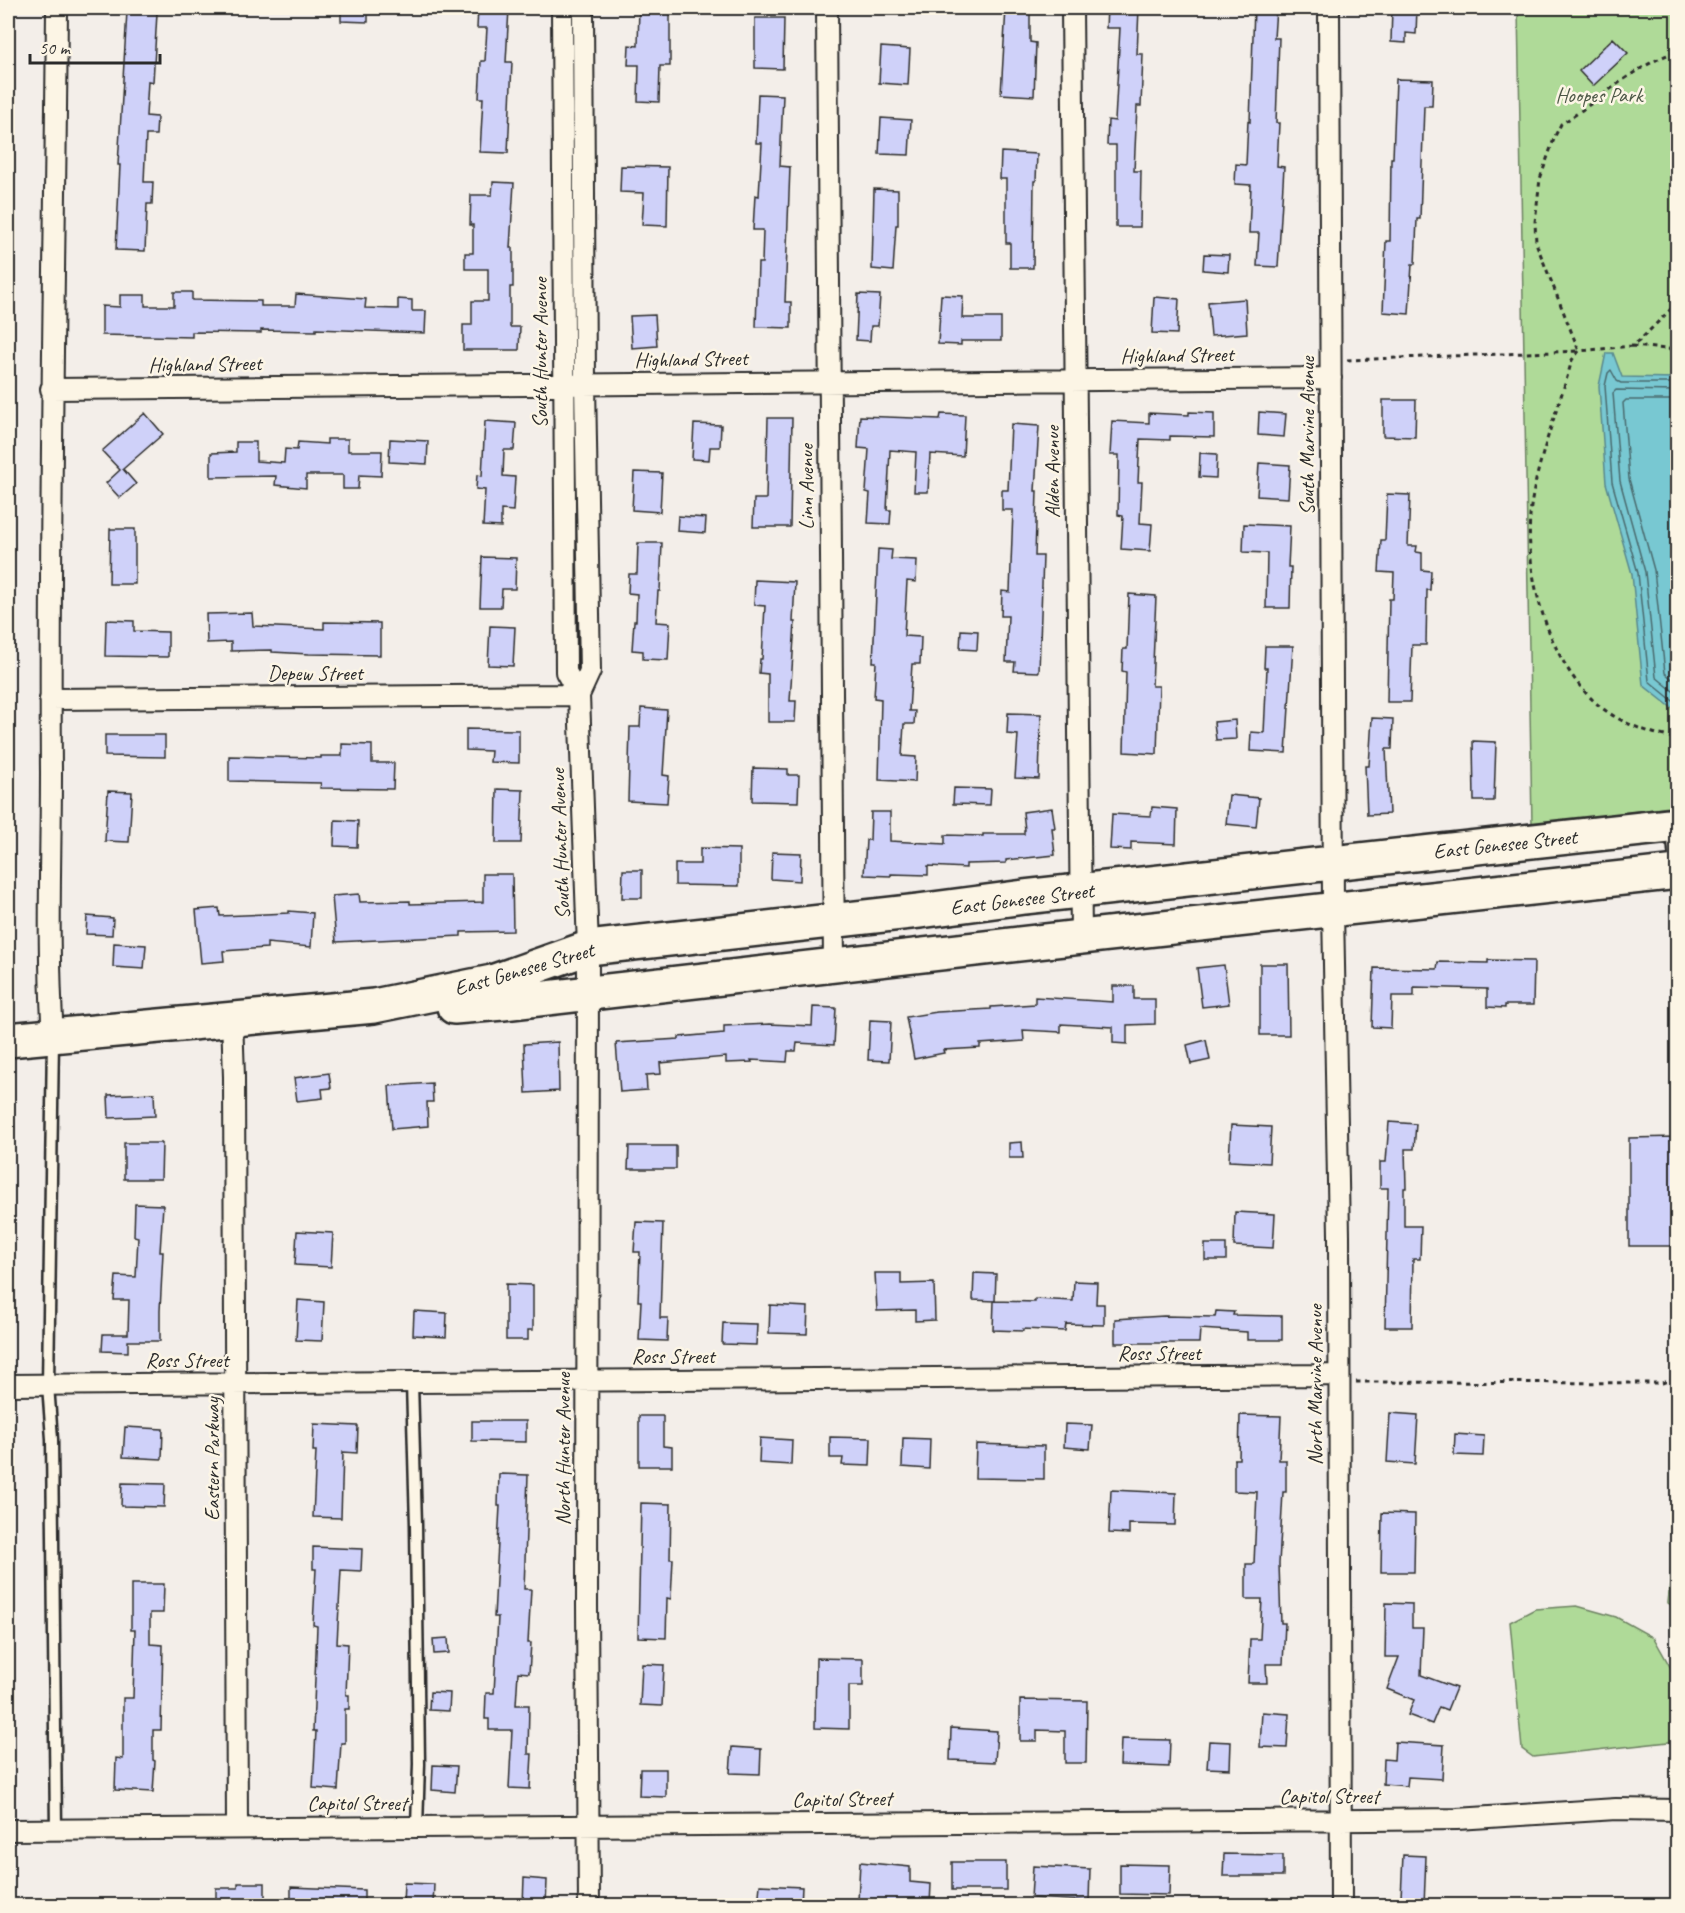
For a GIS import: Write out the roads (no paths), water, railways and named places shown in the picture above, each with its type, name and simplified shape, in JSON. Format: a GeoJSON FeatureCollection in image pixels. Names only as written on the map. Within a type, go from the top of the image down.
{"type":"FeatureCollection","features":[{"type":"Feature","properties":{"kind":"highway","name":"East Genesee Street"},"geometry":{"type":"LineString","coordinates":[[8,1040],[374,1005],[492,982],[588,948],[1675,825]]}},
{"type":"Feature","properties":{"kind":"highway","name":"East Genesee Street"},"geometry":{"type":"LineString","coordinates":[[374,1005],[473,1006],[1677,872]]}},
{"type":"Feature","properties":{"kind":"street"},"geometry":{"type":"LineString","coordinates":[[52,1036],[49,986],[52,879],[51,389],[57,8]]}},
{"type":"Feature","properties":{"kind":"street","name":"South Hunter Avenue"},"geometry":{"type":"LineString","coordinates":[[562,8],[566,672],[579,695]]}},
{"type":"Feature","properties":{"kind":"street","name":"South Hunter Avenue"},"geometry":{"type":"LineString","coordinates":[[583,8],[585,384],[590,671],[579,695],[588,993]]}},
{"type":"Feature","properties":{"kind":"street","name":"Linn Avenue"},"geometry":{"type":"LineString","coordinates":[[827,8],[834,966]]}},
{"type":"Feature","properties":{"kind":"street","name":"Alden Avenue"},"geometry":{"type":"LineString","coordinates":[[1072,8],[1081,937]]}},
{"type":"Feature","properties":{"kind":"street","name":"South Marvine Avenue"},"geometry":{"type":"LineString","coordinates":[[1329,8],[1334,864]]}},
{"type":"Feature","properties":{"kind":"street","name":"Highland Street"},"geometry":{"type":"LineString","coordinates":[[51,389],[1075,381],[1331,369]]}},
{"type":"Feature","properties":{"kind":"street","name":"Depew Street"},"geometry":{"type":"LineString","coordinates":[[50,699],[579,695]]}},
{"type":"Feature","properties":{"kind":"street","name":"North Marvine Avenue"},"geometry":{"type":"LineString","coordinates":[[1334,864],[1341,1905]]}},
{"type":"Feature","properties":{"kind":"street","name":"North Hunter Avenue"},"geometry":{"type":"LineString","coordinates":[[588,993],[589,1905]]}},
{"type":"Feature","properties":{"kind":"street","name":"Eastern Parkway"},"geometry":{"type":"LineString","coordinates":[[232,1018],[237,1828]]}},
{"type":"Feature","properties":{"kind":"street","name":"Ross Street"},"geometry":{"type":"LineString","coordinates":[[8,1385],[1339,1379]]}},
{"type":"Feature","properties":{"kind":"street","name":"Capitol Street"},"geometry":{"type":"LineString","coordinates":[[8,1830],[1457,1819],[1616,1809],[1677,1810]]}},
{"type":"Feature","properties":{"kind":"lane"},"geometry":{"type":"LineString","coordinates":[[562,35],[583,35]]}},
{"type":"Feature","properties":{"kind":"lane"},"geometry":{"type":"LineString","coordinates":[[563,159],[584,158]]}},
{"type":"Feature","properties":{"kind":"lane"},"geometry":{"type":"LineString","coordinates":[[563,217],[584,217]]}},
{"type":"Feature","properties":{"kind":"lane"},"geometry":{"type":"LineString","coordinates":[[564,286],[585,286]]}},
{"type":"Feature","properties":{"kind":"lane"},"geometry":{"type":"LineString","coordinates":[[565,525],[587,525]]}},
{"type":"Feature","properties":{"kind":"lane"},"geometry":{"type":"LineString","coordinates":[[566,602],[588,601]]}},
{"type":"Feature","properties":{"kind":"lane"},"geometry":{"type":"LineString","coordinates":[[1675,825],[1677,872]]}},
{"type":"Feature","properties":{"kind":"lane"},"geometry":{"type":"LineString","coordinates":[[52,1036],[48,1385],[52,1439],[56,1830]]}},
{"type":"Feature","properties":{"kind":"lane"},"geometry":{"type":"LineString","coordinates":[[412,1383],[419,1764],[417,1827]]}},
{"type":"Feature","properties":{"kind":"water"},"geometry":{"type":"Polygon","coordinates":[[[1606,353],[1613,353],[1622,377],[1677,378],[1677,712],[1643,685],[1632,574],[1606,483],[1599,386],[1606,353]]]}},
{"type":"Feature","properties":{"kind":"park label","name":"Hoopes Park"},"geometry":{"type":"Point","coordinates":[1599,95]}}]}
